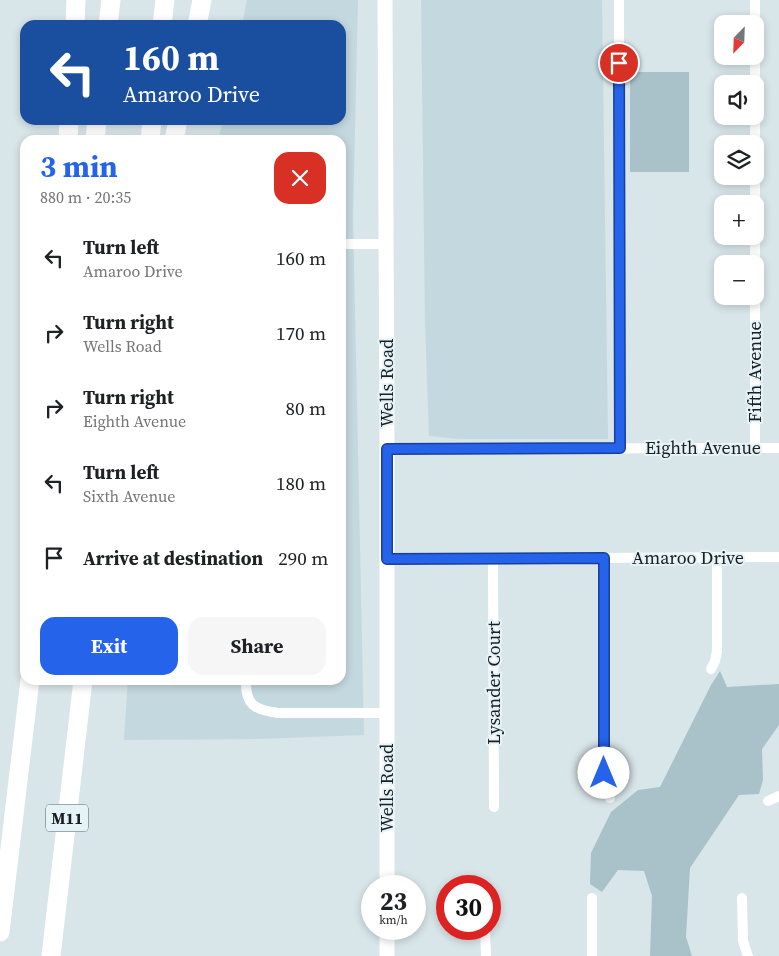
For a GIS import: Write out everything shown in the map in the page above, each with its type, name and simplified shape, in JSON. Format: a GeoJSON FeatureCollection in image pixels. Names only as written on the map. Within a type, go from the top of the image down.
{"type":"FeatureCollection","features":[{"type":"Feature","properties":{"kind":"highway"},"geometry":{"type":"LineString","coordinates":[[75,20],[76,0]]}},
{"type":"Feature","properties":{"kind":"highway"},"geometry":{"type":"LineString","coordinates":[[109,20],[111,0]]}},
{"type":"Feature","properties":{"kind":"highway"},"geometry":{"type":"LineString","coordinates":[[163,20],[165,0]]}},
{"type":"Feature","properties":{"kind":"highway"},"geometry":{"type":"LineString","coordinates":[[198,20],[202,0]]}},
{"type":"Feature","properties":{"kind":"highway"},"geometry":{"type":"LineString","coordinates":[[0,932],[29,685]]}},
{"type":"Feature","properties":{"kind":"highway","name":"M11"},"geometry":{"type":"LineString","coordinates":[[51,956],[83,685]]}},
{"type":"Feature","properties":{"kind":"main road","name":"Wells Road"},"geometry":{"type":"LineString","coordinates":[[385,0],[387,875]]}},
{"type":"Feature","properties":{"kind":"main road"},"geometry":{"type":"LineString","coordinates":[[387,940],[387,956]]}},
{"type":"Feature","properties":{"kind":"street"},"geometry":{"type":"LineString","coordinates":[[619,0],[620,448]]}},
{"type":"Feature","properties":{"kind":"street"},"geometry":{"type":"LineString","coordinates":[[755,0],[755,15]]}},
{"type":"Feature","properties":{"kind":"street"},"geometry":{"type":"LineString","coordinates":[[346,244],[386,244]]}},
{"type":"Feature","properties":{"kind":"street","name":"Fifth Avenue"},"geometry":{"type":"LineString","coordinates":[[755,305],[755,448]]}},
{"type":"Feature","properties":{"kind":"street","name":"Eighth Avenue"},"geometry":{"type":"LineString","coordinates":[[387,449],[779,448]]}},
{"type":"Feature","properties":{"kind":"street"},"geometry":{"type":"LineString","coordinates":[[604,558],[604,773],[605,786],[610,798]]}},
{"type":"Feature","properties":{"kind":"street"},"geometry":{"type":"LineString","coordinates":[[710,669],[715,661],[717,651],[717,558]]}},
{"type":"Feature","properties":{"kind":"street","name":"Amaroo Drive"},"geometry":{"type":"LineString","coordinates":[[387,559],[779,558]]}},
{"type":"Feature","properties":{"kind":"street","name":"Lysander Court"},"geometry":{"type":"LineString","coordinates":[[493,559],[494,807]]}},
{"type":"Feature","properties":{"kind":"street"},"geometry":{"type":"LineString","coordinates":[[246,685],[246,694],[253,706],[263,711],[278,713],[386,713]]}},
{"type":"Feature","properties":{"kind":"street"},"geometry":{"type":"LineString","coordinates":[[768,801],[779,796]]}},
{"type":"Feature","properties":{"kind":"street"},"geometry":{"type":"LineString","coordinates":[[592,898],[592,956]]}},
{"type":"Feature","properties":{"kind":"street"},"geometry":{"type":"LineString","coordinates":[[742,898],[743,941],[748,956]]}},
{"type":"Feature","properties":{"kind":"street"},"geometry":{"type":"LineString","coordinates":[[485,940],[486,956]]}},
{"type":"Feature","properties":{"kind":"shaded area"},"geometry":{"type":"Polygon","coordinates":[[[247,0],[358,0],[353,217],[364,735],[258,739],[124,740],[128,685],[346,685],[346,135],[219,135],[222,125],[346,125],[346,20],[243,20],[247,0]]]}},
{"type":"Feature","properties":{"kind":"shaded area"},"geometry":{"type":"Polygon","coordinates":[[[421,0],[602,0],[608,439],[460,439],[429,436],[425,321],[421,0]]]}},
{"type":"Feature","properties":{"kind":"shaded area"},"geometry":{"type":"Polygon","coordinates":[[[630,72],[689,72],[689,172],[630,172],[630,72]]]}},
{"type":"Feature","properties":{"kind":"shaded area"},"geometry":{"type":"Polygon","coordinates":[[[720,671],[727,687],[779,684],[779,725],[762,749],[763,780],[759,794],[739,795],[690,868],[686,937],[692,956],[650,956],[652,896],[644,871],[618,870],[602,892],[590,884],[591,853],[611,812],[638,790],[660,787],[711,685],[720,671]]]}},
{"type":"Feature","properties":{"kind":"route"},"geometry":{"type":"LineString","coordinates":[[604,773],[604,558],[387,559],[387,449],[620,448],[619,63]]}}]}
